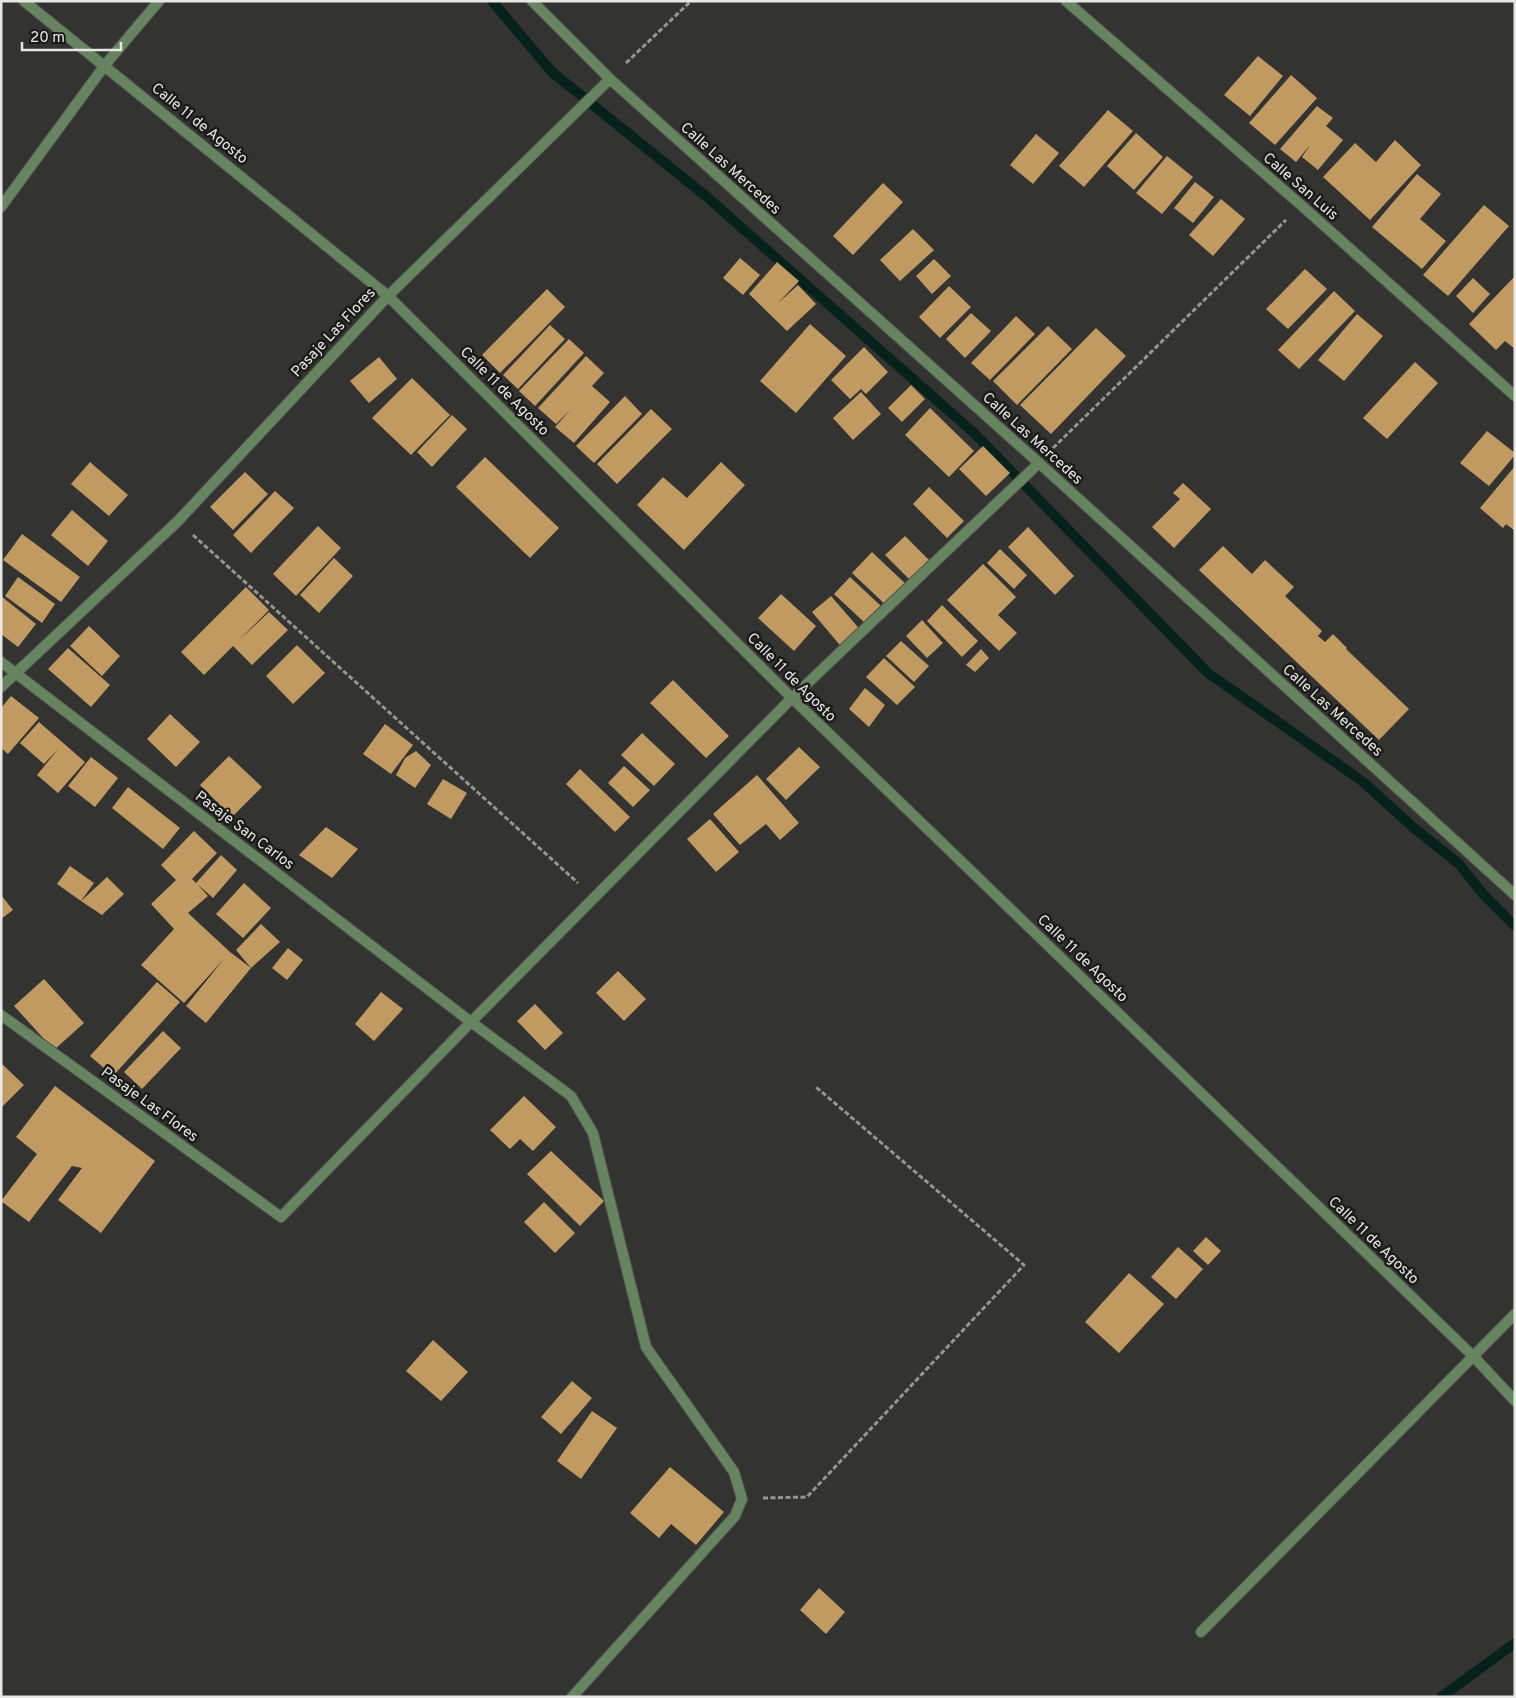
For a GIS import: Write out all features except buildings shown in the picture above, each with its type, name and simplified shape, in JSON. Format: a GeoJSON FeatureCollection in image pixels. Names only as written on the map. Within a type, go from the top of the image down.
{"type":"FeatureCollection","features":[{"type":"Feature","properties":{"kind":"street","name":"Calle 11 de Agosto"},"geometry":{"type":"LineString","coordinates":[[24,1],[388,296],[792,698],[1474,1357],[1515,1401]]}},
{"type":"Feature","properties":{"kind":"street"},"geometry":{"type":"LineString","coordinates":[[1,207],[104,65],[159,1]]}},
{"type":"Feature","properties":{"kind":"street","name":"Calle Las Mercedes"},"geometry":{"type":"LineString","coordinates":[[532,1],[610,79],[1039,463],[1515,896]]}},
{"type":"Feature","properties":{"kind":"street","name":"Calle San Luis"},"geometry":{"type":"LineString","coordinates":[[1066,1],[1301,205],[1515,396]]}},
{"type":"Feature","properties":{"kind":"street","name":"Pasaje Las Flores"},"geometry":{"type":"LineString","coordinates":[[1,687],[178,521],[388,296],[610,79]]}},
{"type":"Feature","properties":{"kind":"street"},"geometry":{"type":"LineString","coordinates":[[471,1022],[792,698],[1039,463]]}},
{"type":"Feature","properties":{"kind":"street","name":"Pasaje San Carlos"},"geometry":{"type":"LineString","coordinates":[[1,662],[471,1022],[571,1096],[593,1133],[646,1347],[734,1472],[742,1499]]}},
{"type":"Feature","properties":{"kind":"street","name":"Pasaje Las Flores"},"geometry":{"type":"LineString","coordinates":[[1,1015],[281,1217],[471,1022]]}},
{"type":"Feature","properties":{"kind":"street"},"geometry":{"type":"LineString","coordinates":[[1201,1632],[1515,1314]]}},
{"type":"Feature","properties":{"kind":"street"},"geometry":{"type":"LineString","coordinates":[[572,1697],[735,1516],[742,1499]]}},
{"type":"Feature","properties":{"kind":"path"},"geometry":{"type":"LineString","coordinates":[[610,79],[691,1]]}},
{"type":"Feature","properties":{"kind":"path"},"geometry":{"type":"LineString","coordinates":[[1039,463],[1301,205]]}},
{"type":"Feature","properties":{"kind":"path"},"geometry":{"type":"LineString","coordinates":[[178,521],[594,898]]}},
{"type":"Feature","properties":{"kind":"path"},"geometry":{"type":"LineString","coordinates":[[742,1499],[807,1497],[1024,1265],[816,1087]]}},
{"type":"Feature","properties":{"kind":"waterway"},"geometry":{"type":"LineString","coordinates":[[492,1],[552,72],[707,197],[974,433],[1208,673],[1362,781],[1414,828],[1459,864],[1483,894],[1515,926]]}},
{"type":"Feature","properties":{"kind":"waterway"},"geometry":{"type":"LineString","coordinates":[[1441,1697],[1515,1643]]}}]}
